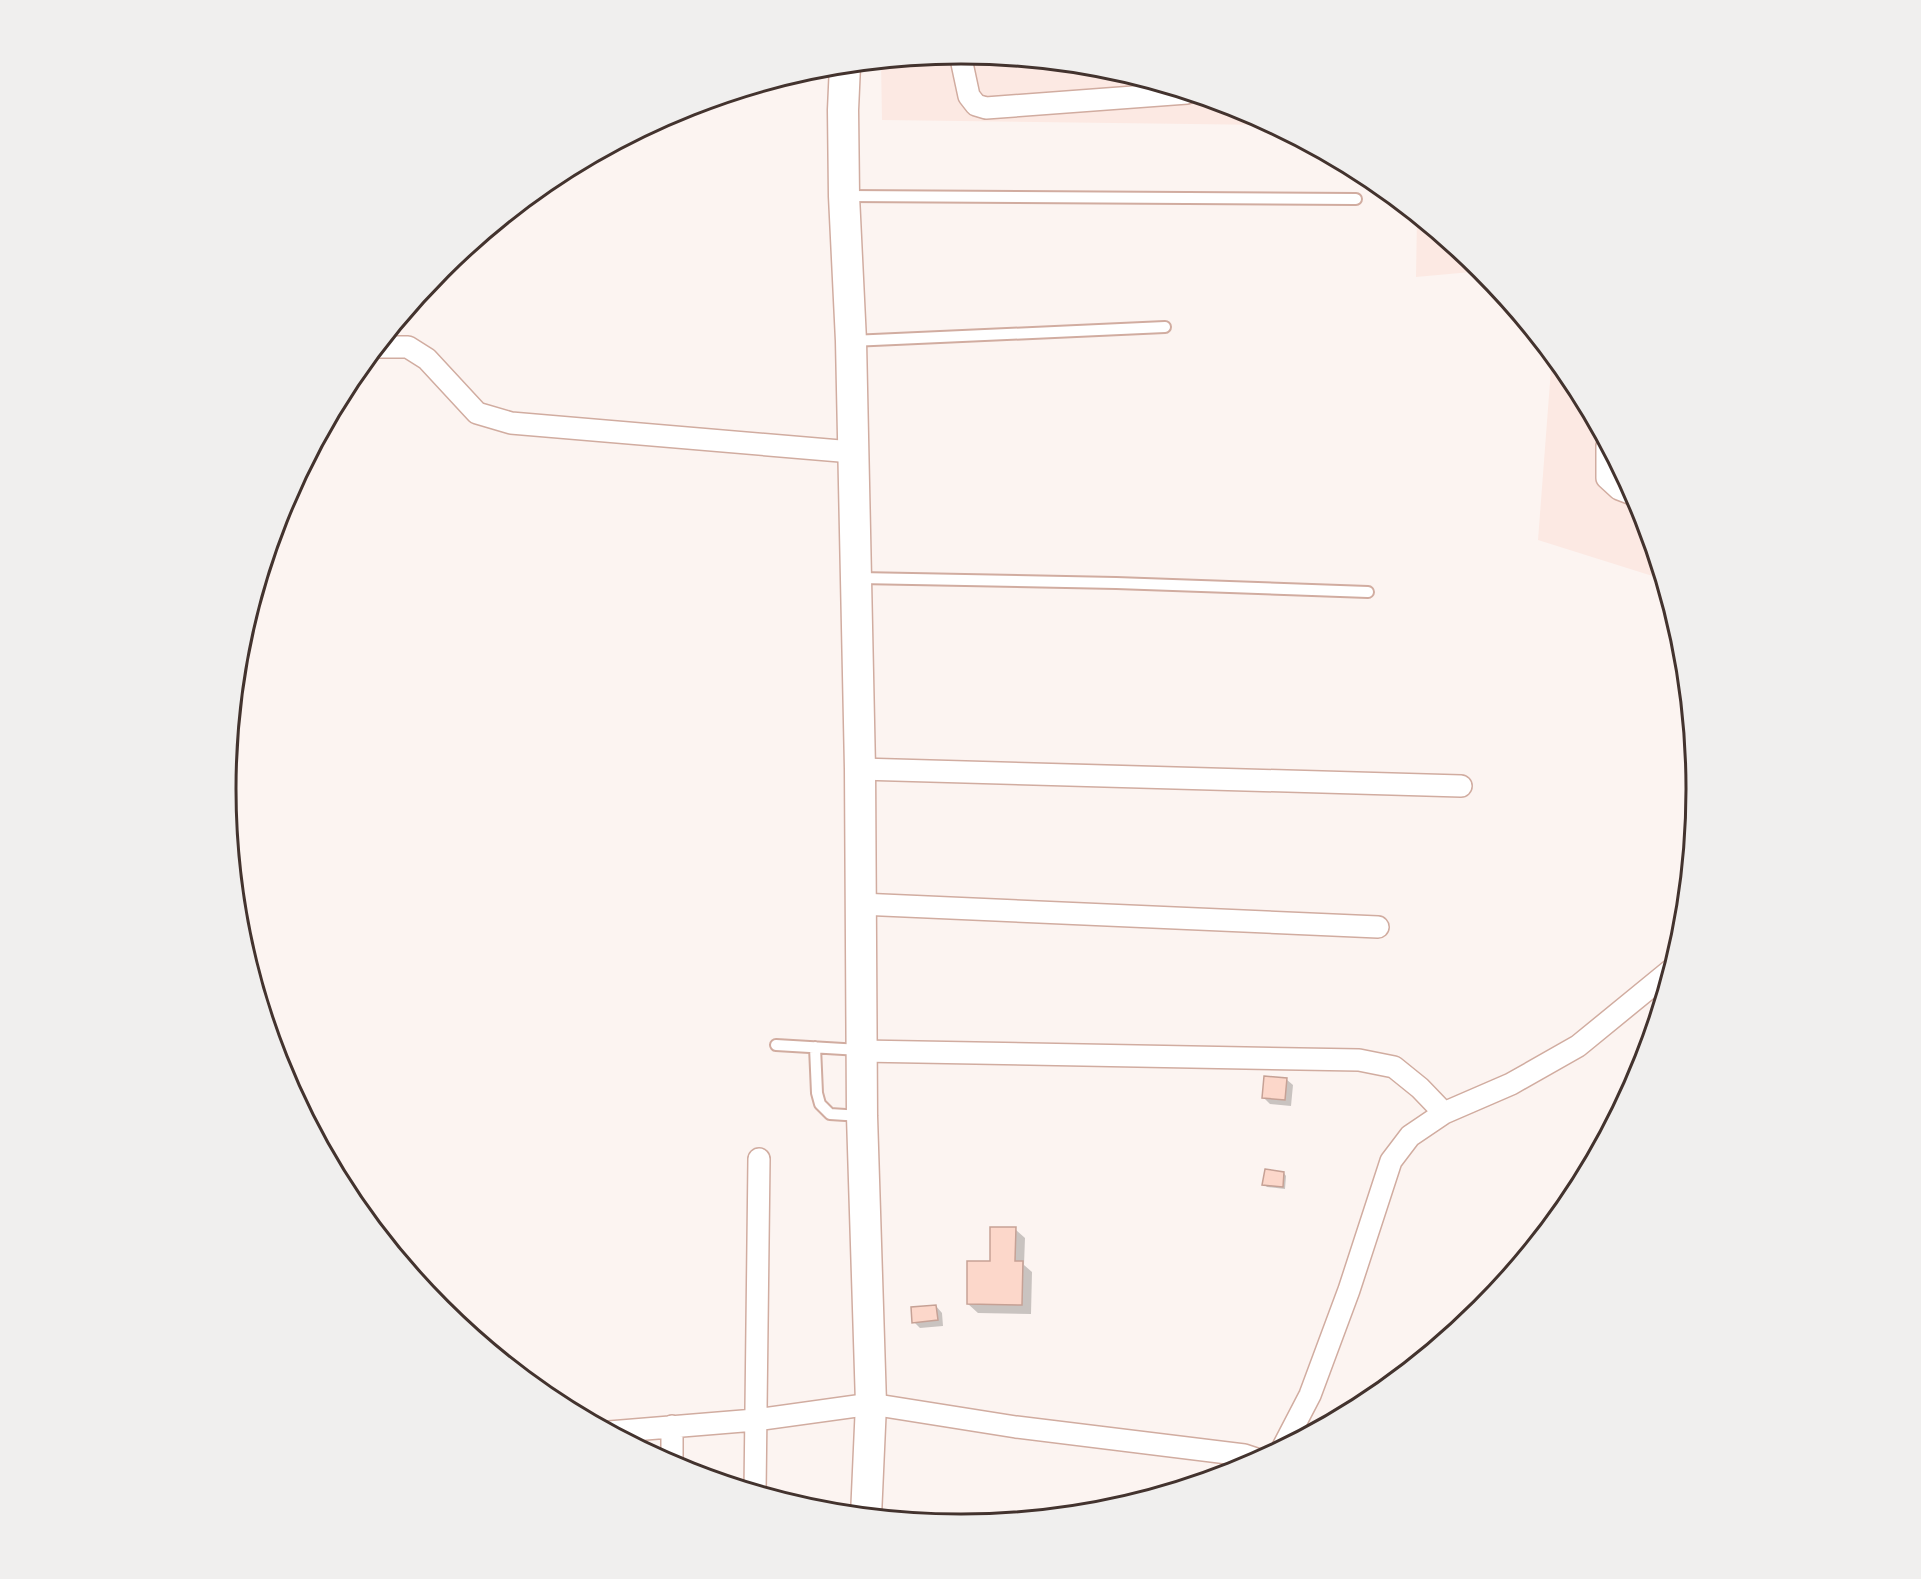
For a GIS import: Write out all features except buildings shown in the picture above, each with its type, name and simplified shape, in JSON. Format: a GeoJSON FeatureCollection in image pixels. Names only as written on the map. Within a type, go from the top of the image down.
{"type":"FeatureCollection","features":[{"type":"Feature","properties":{"kind":"street"},"geometry":{"type":"LineString","coordinates":[[962,64],[969,96],[976,105],[986,108],[1166,95]]}},
{"type":"Feature","properties":{"kind":"street"},"geometry":{"type":"LineString","coordinates":[[845,74],[844,196],[851,341],[860,769],[861,1116],[871,1404],[866,1508]]}},
{"type":"Feature","properties":{"kind":"street"},"geometry":{"type":"LineString","coordinates":[[386,347],[408,347],[427,359],[477,413],[511,423],[852,452]]}},
{"type":"Feature","properties":{"kind":"street"},"geometry":{"type":"LineString","coordinates":[[1607,462],[1607,478],[1620,489]]}},
{"type":"Feature","properties":{"kind":"street"},"geometry":{"type":"LineString","coordinates":[[860,769],[1461,786]]}},
{"type":"Feature","properties":{"kind":"street"},"geometry":{"type":"LineString","coordinates":[[860,904],[1378,927]]}},
{"type":"Feature","properties":{"kind":"street"},"geometry":{"type":"LineString","coordinates":[[1289,1436],[1310,1395],[1349,1290],[1391,1161],[1410,1136],[1444,1113],[1511,1084],[1578,1046],[1661,979]]}},
{"type":"Feature","properties":{"kind":"street"},"geometry":{"type":"LineString","coordinates":[[861,1050],[1359,1060],[1394,1067],[1420,1088],[1444,1113]]}},
{"type":"Feature","properties":{"kind":"street"},"geometry":{"type":"LineString","coordinates":[[755,1485],[759,1159]]}},
{"type":"Feature","properties":{"kind":"street"},"geometry":{"type":"LineString","coordinates":[[623,1431],[755,1420],[871,1404],[1237,1459]]}},
{"type":"Feature","properties":{"kind":"street"},"geometry":{"type":"LineString","coordinates":[[672,1426],[672,1454]]}},
{"type":"Feature","properties":{"kind":"lane"},"geometry":{"type":"LineString","coordinates":[[844,196],[1356,199]]}},
{"type":"Feature","properties":{"kind":"lane"},"geometry":{"type":"LineString","coordinates":[[851,341],[1165,327]]}},
{"type":"Feature","properties":{"kind":"lane"},"geometry":{"type":"LineString","coordinates":[[855,578],[1368,592]]}},
{"type":"Feature","properties":{"kind":"lane"},"geometry":{"type":"LineString","coordinates":[[776,1045],[861,1050]]}},
{"type":"Feature","properties":{"kind":"lane"},"geometry":{"type":"LineString","coordinates":[[815,1047],[817,1093],[820,1104],[830,1114],[861,1116]]}},
{"type":"Feature","properties":{"kind":"shaded area"},"geometry":{"type":"Polygon","coordinates":[[[960,64],[1008,66],[1102,78],[1194,103],[1249,125],[882,120],[881,69],[960,64]]]}},
{"type":"Feature","properties":{"kind":"shaded area"},"geometry":{"type":"Polygon","coordinates":[[[1417,226],[1468,272],[1416,277],[1417,226]]]}},
{"type":"Feature","properties":{"kind":"shaded area"},"geometry":{"type":"Polygon","coordinates":[[[1551,370],[1588,427],[1611,469],[1630,512],[1653,576],[1538,540],[1551,370]]]}}]}
